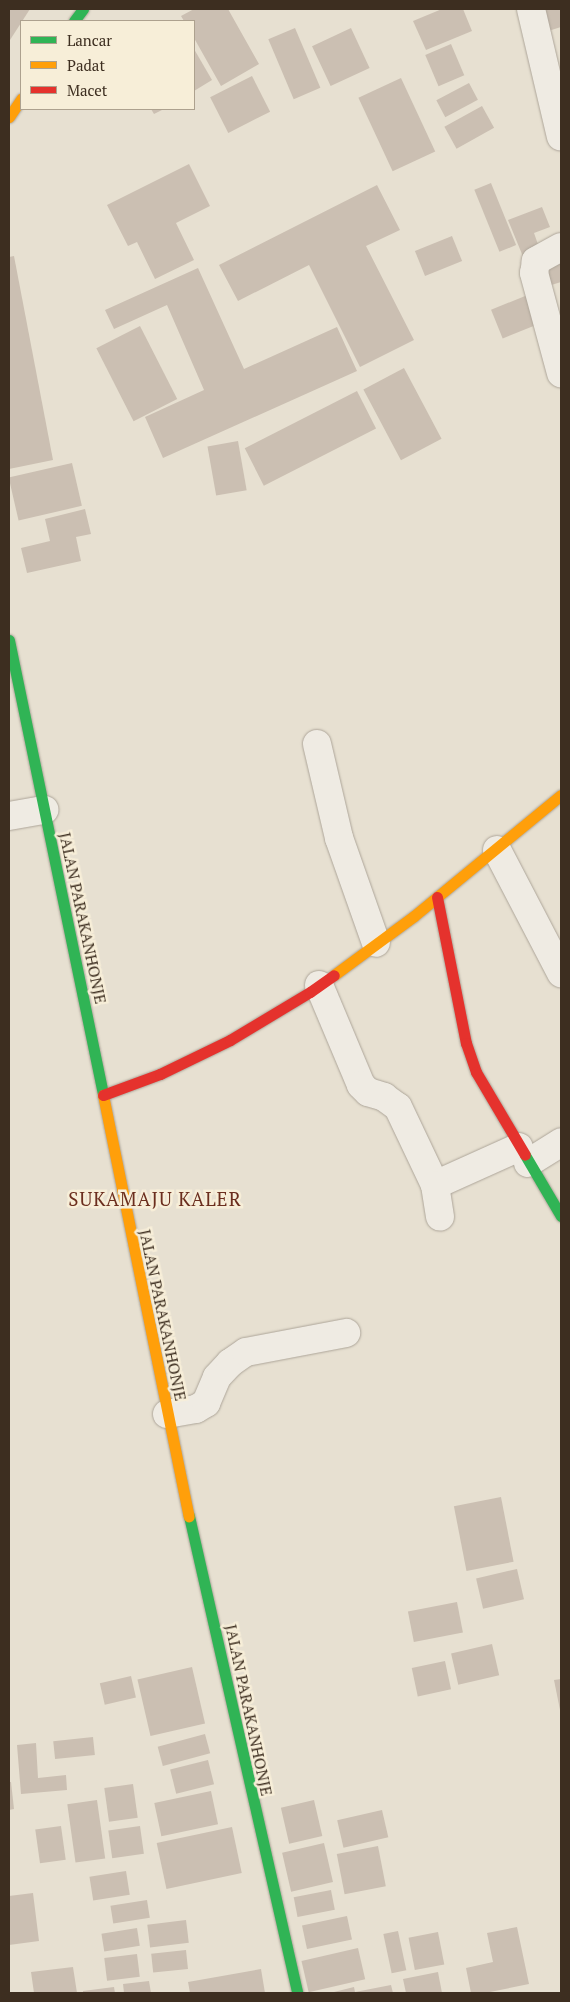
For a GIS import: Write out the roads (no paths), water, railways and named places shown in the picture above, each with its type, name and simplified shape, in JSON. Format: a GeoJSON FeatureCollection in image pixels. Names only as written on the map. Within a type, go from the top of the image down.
{"type":"FeatureCollection","features":[{"type":"Feature","properties":{"kind":"main road"},"geometry":{"type":"LineString","coordinates":[[75,20],[82,9]]}},
{"type":"Feature","properties":{"kind":"main road"},"geometry":{"type":"LineString","coordinates":[[9,117],[20,100]]}},
{"type":"Feature","properties":{"kind":"main road","name":"JALAN PARAKANHONJE"},"geometry":{"type":"LineString","coordinates":[[9,640],[167,1414],[265,1860],[297,1993]]}},
{"type":"Feature","properties":{"kind":"main road"},"geometry":{"type":"LineString","coordinates":[[103,1095],[160,1074],[230,1040],[319,985],[437,898],[561,795]]}},
{"type":"Feature","properties":{"kind":"main road"},"geometry":{"type":"LineString","coordinates":[[437,898],[466,1043],[476,1072],[523,1155],[561,1216]]}},
{"type":"Feature","properties":{"kind":"street"},"geometry":{"type":"LineString","coordinates":[[531,9],[561,137]]}},
{"type":"Feature","properties":{"kind":"street"},"geometry":{"type":"LineString","coordinates":[[561,247],[536,261],[534,273],[561,373]]}},
{"type":"Feature","properties":{"kind":"street"},"geometry":{"type":"LineString","coordinates":[[317,744],[339,838],[376,943]]}},
{"type":"Feature","properties":{"kind":"street"},"geometry":{"type":"LineString","coordinates":[[9,816],[44,810]]}},
{"type":"Feature","properties":{"kind":"street"},"geometry":{"type":"LineString","coordinates":[[497,850],[561,973]]}},
{"type":"Feature","properties":{"kind":"street"},"geometry":{"type":"LineString","coordinates":[[319,985],[361,1085],[368,1092],[384,1097],[398,1107],[435,1185],[440,1217]]}},
{"type":"Feature","properties":{"kind":"street"},"geometry":{"type":"LineString","coordinates":[[435,1185],[561,1142]]}},
{"type":"Feature","properties":{"kind":"street"},"geometry":{"type":"LineString","coordinates":[[167,1414],[196,1409],[206,1403],[218,1377],[230,1362],[246,1352],[346,1333]]}},
{"type":"Feature","properties":{"kind":"district","name":"SUKAMAJU KALER"},"geometry":{"type":"Point","coordinates":[155,1199]}}]}
